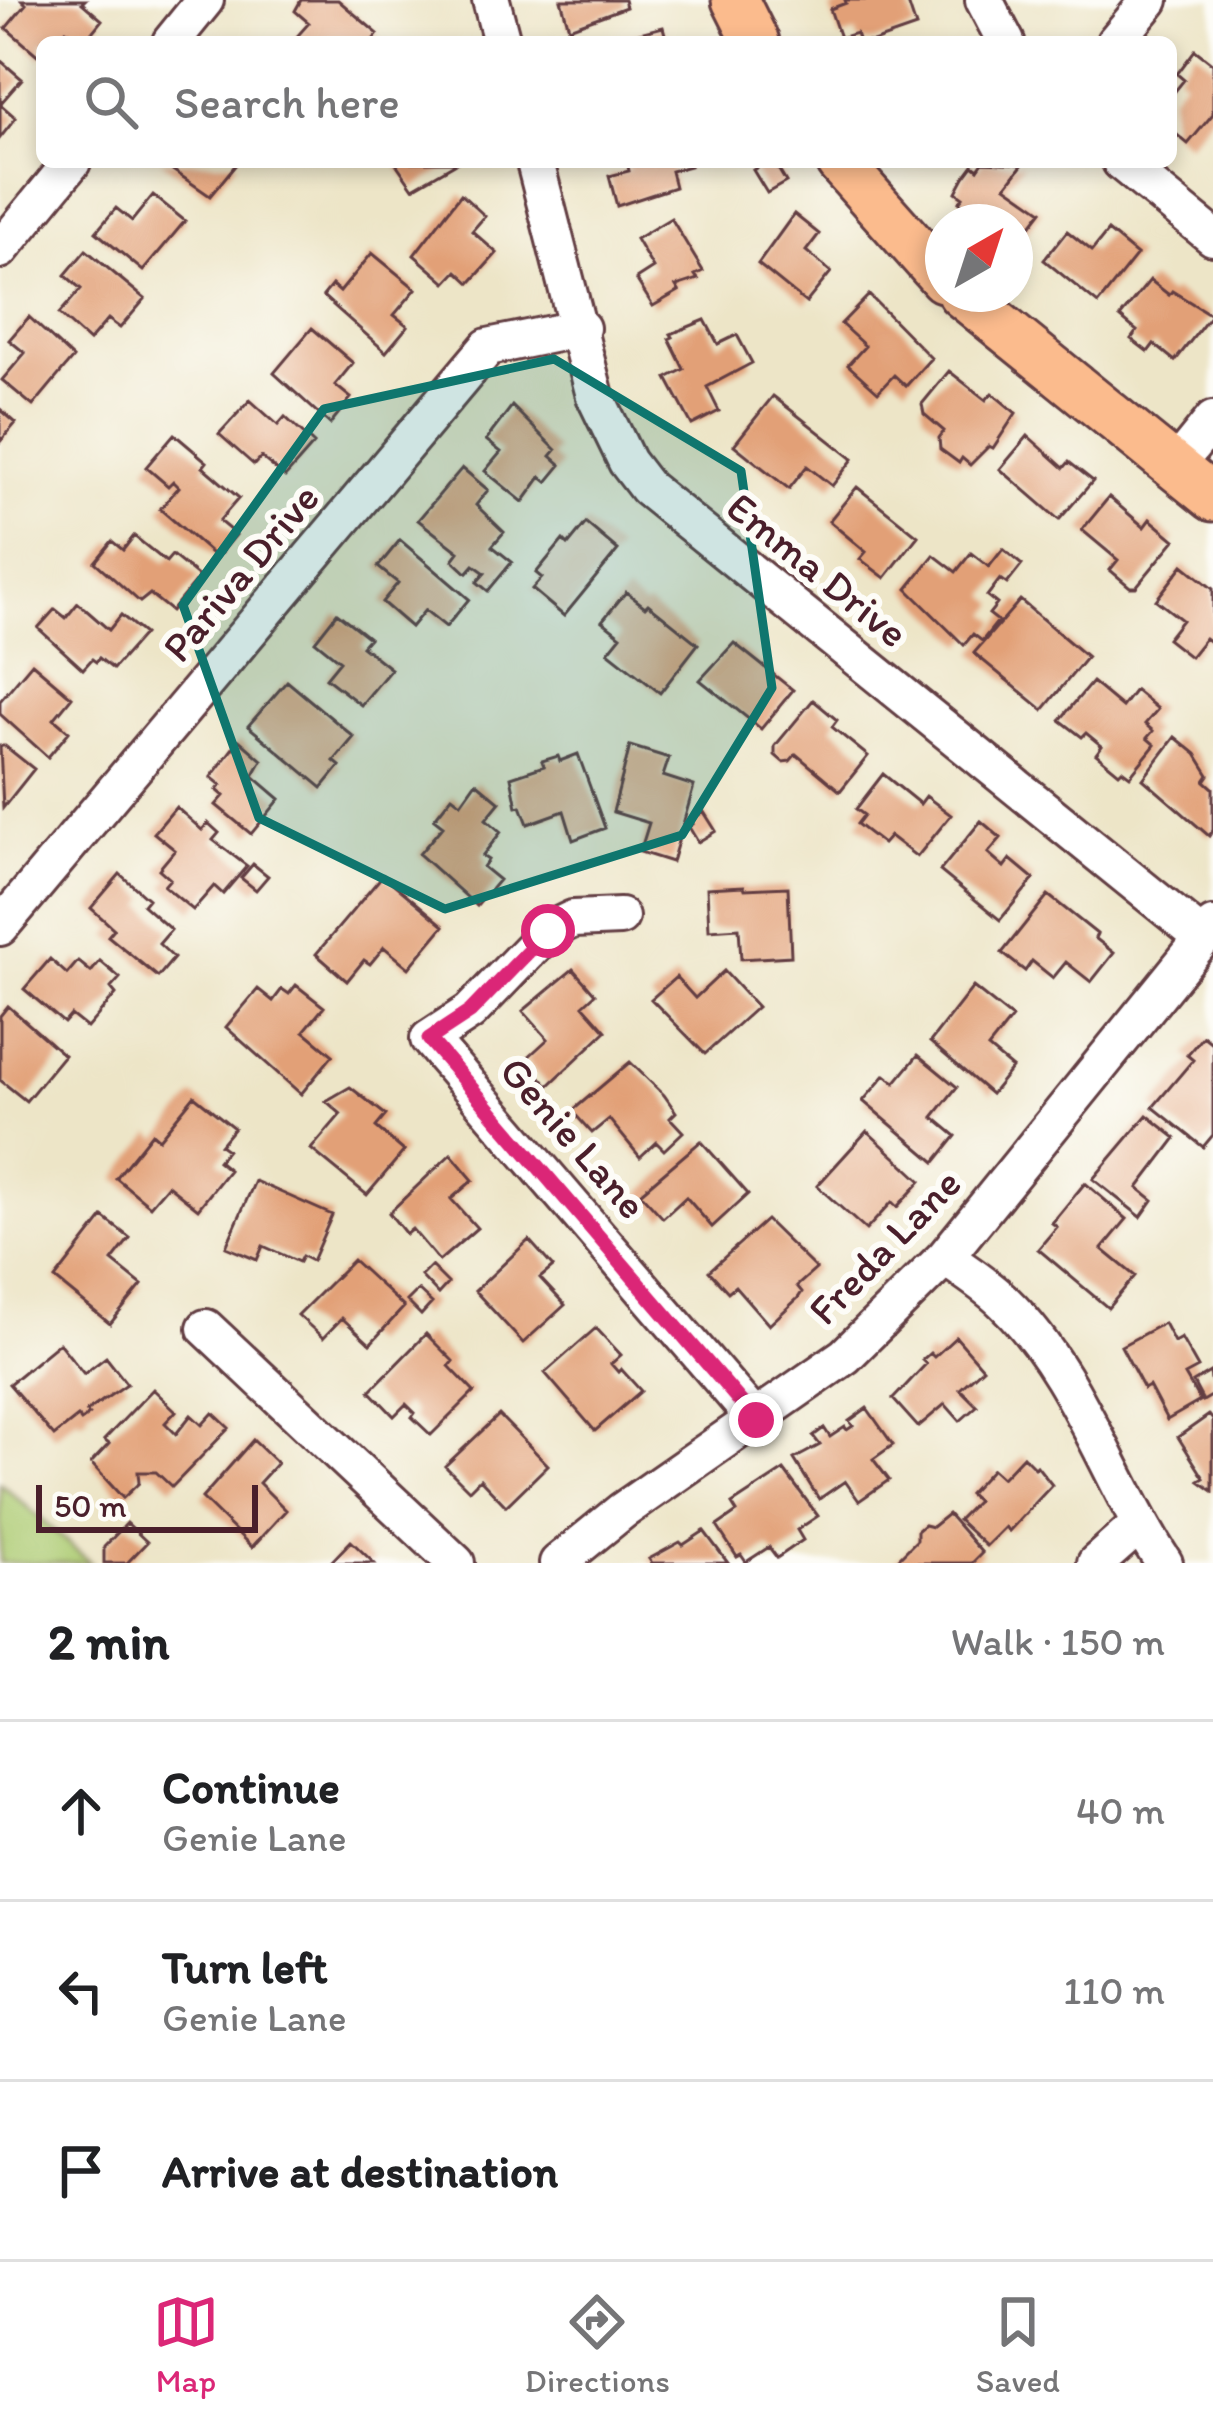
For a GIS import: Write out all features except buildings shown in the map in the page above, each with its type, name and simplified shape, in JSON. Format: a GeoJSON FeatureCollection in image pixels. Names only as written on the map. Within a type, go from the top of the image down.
{"type":"FeatureCollection","features":[{"type":"Feature","properties":{"kind":"main road"},"geometry":{"type":"LineString","coordinates":[[735,0],[753,36]]}},
{"type":"Feature","properties":{"kind":"main road"},"geometry":{"type":"LineString","coordinates":[[844,168],[925,259]]}},
{"type":"Feature","properties":{"kind":"main road"},"geometry":{"type":"LineString","coordinates":[[983,312],[1213,498]]}},
{"type":"Feature","properties":{"kind":"street"},"geometry":{"type":"LineString","coordinates":[[176,36],[205,0]]}},
{"type":"Feature","properties":{"kind":"street"},"geometry":{"type":"LineString","coordinates":[[491,0],[500,36]]}},
{"type":"Feature","properties":{"kind":"street"},"geometry":{"type":"LineString","coordinates":[[984,0],[1003,36]]}},
{"type":"Feature","properties":{"kind":"street"},"geometry":{"type":"LineString","coordinates":[[1120,36],[1150,0]]}},
{"type":"Feature","properties":{"kind":"street"},"geometry":{"type":"LineString","coordinates":[[0,250],[67,168]]}},
{"type":"Feature","properties":{"kind":"street","name":"Emma Drive"},"geometry":{"type":"LineString","coordinates":[[537,168],[596,396],[627,462],[646,488],[1208,932]]}},
{"type":"Feature","properties":{"kind":"street"},"geometry":{"type":"LineString","coordinates":[[1128,168],[1213,237]]}},
{"type":"Feature","properties":{"kind":"street","name":"Pariva Drive"},"geometry":{"type":"LineString","coordinates":[[0,927],[488,347],[581,328]]}},
{"type":"Feature","properties":{"kind":"street"},"geometry":{"type":"LineString","coordinates":[[1175,467],[1213,420]]}},
{"type":"Feature","properties":{"kind":"street","name":"Genie Lane"},"geometry":{"type":"LineString","coordinates":[[620,916],[573,920],[548,931],[470,1012],[429,1039],[756,1420]]}},
{"type":"Feature","properties":{"kind":"street","name":"Freda Lane"},"geometry":{"type":"LineString","coordinates":[[558,1563],[622,1511],[845,1356],[945,1257],[1208,932]]}},
{"type":"Feature","properties":{"kind":"street"},"geometry":{"type":"LineString","coordinates":[[945,1257],[1005,1303],[1057,1370],[1164,1563]]}},
{"type":"Feature","properties":{"kind":"street"},"geometry":{"type":"LineString","coordinates":[[206,1328],[456,1563]]}},
{"type":"Feature","properties":{"kind":"street"},"geometry":{"type":"LineString","coordinates":[[1096,1563],[1139,1525]]}},
{"type":"Feature","properties":{"kind":"highlighted area"},"geometry":{"type":"Polygon","coordinates":[[[554,359],[741,471],[772,688],[682,835],[445,909],[259,818],[183,605],[324,409],[554,359]]]}},
{"type":"Feature","properties":{"kind":"green space"},"geometry":{"type":"Polygon","coordinates":[[[0,1483],[91,1563],[0,1563],[0,1483]]]}},
{"type":"Feature","properties":{"kind":"route"},"geometry":{"type":"LineString","coordinates":[[548,931],[470,1012],[429,1039],[756,1420]]}}]}
